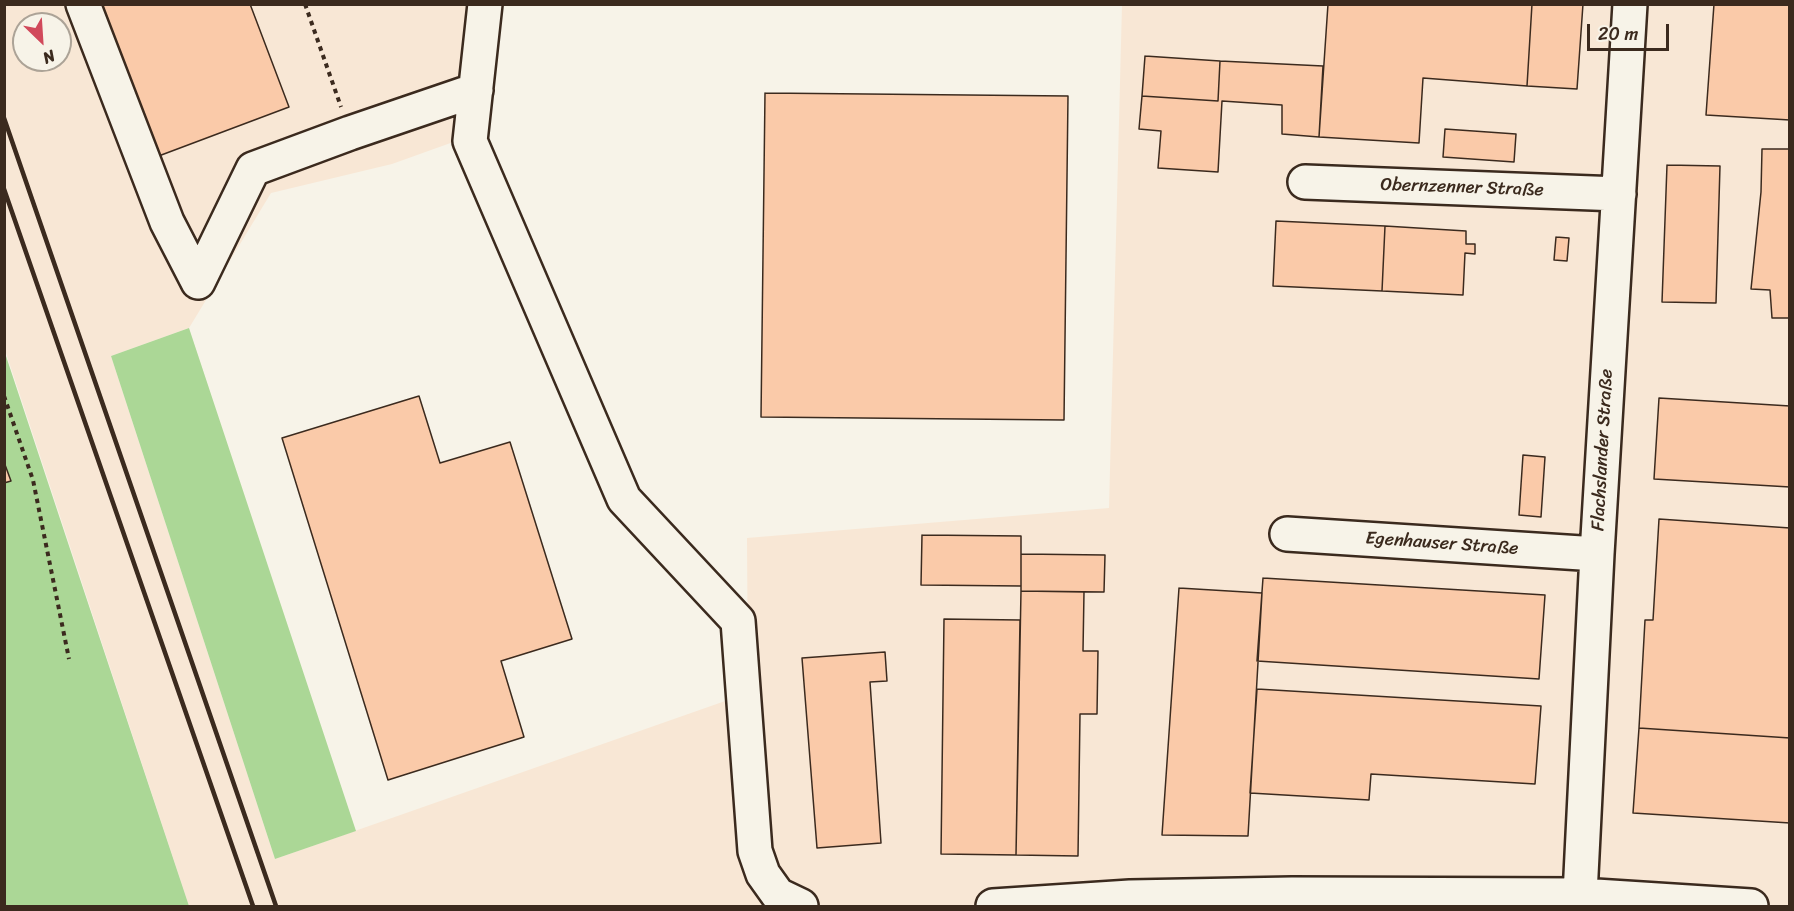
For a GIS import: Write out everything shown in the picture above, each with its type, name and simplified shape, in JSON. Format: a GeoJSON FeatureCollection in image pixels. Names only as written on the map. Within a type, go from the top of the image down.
{"type":"FeatureCollection","features":[{"type":"Feature","properties":{"kind":"street"},"geometry":{"type":"LineString","coordinates":[[83,4],[167,222],[198,282],[253,169],[476,90]]}},
{"type":"Feature","properties":{"kind":"street"},"geometry":{"type":"LineString","coordinates":[[485,4],[470,141],[624,499],[738,621],[755,851],[763,874],[789,901]]}},
{"type":"Feature","properties":{"kind":"street","name":"Flachslander Straße"},"geometry":{"type":"LineString","coordinates":[[1580,895],[1597,554],[1630,4]]}},
{"type":"Feature","properties":{"kind":"street","name":"Obernzenner Straße"},"geometry":{"type":"LineString","coordinates":[[1305,182],[1619,194]]}},
{"type":"Feature","properties":{"kind":"street","name":"Egenhauser Straße"},"geometry":{"type":"LineString","coordinates":[[1287,534],[1597,554]]}},
{"type":"Feature","properties":{"kind":"street"},"geometry":{"type":"LineString","coordinates":[[993,906],[1130,897],[1268,894],[1580,895],[1751,906]]}},
{"type":"Feature","properties":{"kind":"path"},"geometry":{"type":"LineString","coordinates":[[305,4],[350,133]]}},
{"type":"Feature","properties":{"kind":"path"},"geometry":{"type":"LineString","coordinates":[[4,396],[33,480],[69,659]]}},
{"type":"Feature","properties":{"kind":"shaded area"},"geometry":{"type":"Polygon","coordinates":[[[4,5],[495,5],[484,131],[392,164],[271,193],[189,328],[111,356],[275,859],[748,693],[747,538],[1109,508],[1122,5],[1789,5],[1789,906],[189,906],[5,350],[4,5]]]}},
{"type":"Feature","properties":{"kind":"green space"},"geometry":{"type":"Polygon","coordinates":[[[189,328],[356,831],[275,859],[111,356],[189,328]]]}},
{"type":"Feature","properties":{"kind":"green space"},"geometry":{"type":"Polygon","coordinates":[[[4,350],[75,564],[189,906],[5,906],[4,350]]]}},
{"type":"Feature","properties":{"kind":"building"},"geometry":{"type":"Polygon","coordinates":[[[98,4],[250,4],[289,107],[156,157],[98,4]]]}},
{"type":"Feature","properties":{"kind":"building"},"geometry":{"type":"Polygon","coordinates":[[[1328,4],[1532,4],[1527,86],[1423,78],[1419,143],[1319,137],[1328,4]]]}},
{"type":"Feature","properties":{"kind":"building"},"geometry":{"type":"Polygon","coordinates":[[[1532,4],[1583,4],[1577,89],[1527,86],[1532,4]]]}},
{"type":"Feature","properties":{"kind":"building"},"geometry":{"type":"Polygon","coordinates":[[[1714,4],[1790,4],[1790,120],[1706,115],[1714,4]]]}},
{"type":"Feature","properties":{"kind":"building"},"geometry":{"type":"Polygon","coordinates":[[[1145,56],[1220,61],[1218,101],[1142,96],[1145,56]]]}},
{"type":"Feature","properties":{"kind":"building"},"geometry":{"type":"Polygon","coordinates":[[[1220,61],[1323,66],[1319,137],[1282,134],[1282,105],[1222,101],[1218,172],[1158,168],[1161,131],[1139,129],[1142,96],[1218,101],[1220,61]]]}},
{"type":"Feature","properties":{"kind":"building"},"geometry":{"type":"Polygon","coordinates":[[[765,93],[1068,96],[1064,420],[761,417],[765,93]]]}},
{"type":"Feature","properties":{"kind":"building"},"geometry":{"type":"Polygon","coordinates":[[[1445,129],[1516,134],[1514,162],[1443,157],[1445,129]]]}},
{"type":"Feature","properties":{"kind":"building"},"geometry":{"type":"Polygon","coordinates":[[[1762,149],[1790,149],[1790,318],[1772,318],[1770,290],[1751,289],[1761,192],[1762,149]]]}},
{"type":"Feature","properties":{"kind":"building"},"geometry":{"type":"Polygon","coordinates":[[[1667,165],[1720,166],[1716,303],[1662,302],[1667,165]]]}},
{"type":"Feature","properties":{"kind":"building"},"geometry":{"type":"Polygon","coordinates":[[[1276,221],[1385,226],[1382,291],[1273,286],[1276,221]]]}},
{"type":"Feature","properties":{"kind":"building"},"geometry":{"type":"Polygon","coordinates":[[[1385,226],[1466,231],[1466,244],[1475,244],[1475,254],[1465,253],[1463,295],[1382,291],[1385,226]]]}},
{"type":"Feature","properties":{"kind":"building"},"geometry":{"type":"Polygon","coordinates":[[[1556,237],[1569,238],[1567,261],[1554,260],[1556,237]]]}},
{"type":"Feature","properties":{"kind":"building"},"geometry":{"type":"Polygon","coordinates":[[[419,396],[440,463],[510,442],[572,639],[501,661],[524,737],[388,780],[282,438],[419,396]]]}},
{"type":"Feature","properties":{"kind":"building"},"geometry":{"type":"Polygon","coordinates":[[[1659,398],[1790,406],[1790,487],[1654,479],[1659,398]]]}},
{"type":"Feature","properties":{"kind":"building"},"geometry":{"type":"Polygon","coordinates":[[[1523,455],[1545,457],[1541,517],[1519,515],[1523,455]]]}},
{"type":"Feature","properties":{"kind":"building"},"geometry":{"type":"Polygon","coordinates":[[[4,462],[11,481],[4,483],[4,462]]]}},
{"type":"Feature","properties":{"kind":"building"},"geometry":{"type":"Polygon","coordinates":[[[1659,519],[1790,528],[1790,738],[1639,728],[1645,620],[1653,620],[1659,519]]]}},
{"type":"Feature","properties":{"kind":"building"},"geometry":{"type":"Polygon","coordinates":[[[922,535],[1021,536],[1021,586],[921,585],[922,535]]]}},
{"type":"Feature","properties":{"kind":"building"},"geometry":{"type":"Polygon","coordinates":[[[1021,554],[1105,555],[1104,592],[1021,591],[1021,554]]]}},
{"type":"Feature","properties":{"kind":"building"},"geometry":{"type":"Polygon","coordinates":[[[1263,578],[1545,595],[1539,679],[1257,661],[1263,578]]]}},
{"type":"Feature","properties":{"kind":"building"},"geometry":{"type":"Polygon","coordinates":[[[1179,588],[1262,593],[1248,836],[1162,835],[1179,588]]]}},
{"type":"Feature","properties":{"kind":"building"},"geometry":{"type":"Polygon","coordinates":[[[1021,591],[1084,592],[1083,651],[1098,651],[1097,714],[1080,714],[1078,856],[1016,855],[1021,591]]]}},
{"type":"Feature","properties":{"kind":"building"},"geometry":{"type":"Polygon","coordinates":[[[944,619],[1020,620],[1016,855],[941,854],[944,619]]]}},
{"type":"Feature","properties":{"kind":"building"},"geometry":{"type":"Polygon","coordinates":[[[885,652],[887,681],[870,682],[881,843],[817,848],[802,658],[885,652]]]}},
{"type":"Feature","properties":{"kind":"building"},"geometry":{"type":"Polygon","coordinates":[[[1257,689],[1541,706],[1535,784],[1371,774],[1369,800],[1250,793],[1257,689]]]}},
{"type":"Feature","properties":{"kind":"building"},"geometry":{"type":"Polygon","coordinates":[[[1639,728],[1790,738],[1790,823],[1633,813],[1639,728]]]}},
{"type":"Feature","properties":{"kind":"railway"},"geometry":{"type":"LineString","coordinates":[[4,118],[276,906]]}},
{"type":"Feature","properties":{"kind":"railway"},"geometry":{"type":"LineString","coordinates":[[4,189],[253,906]]}}]}
